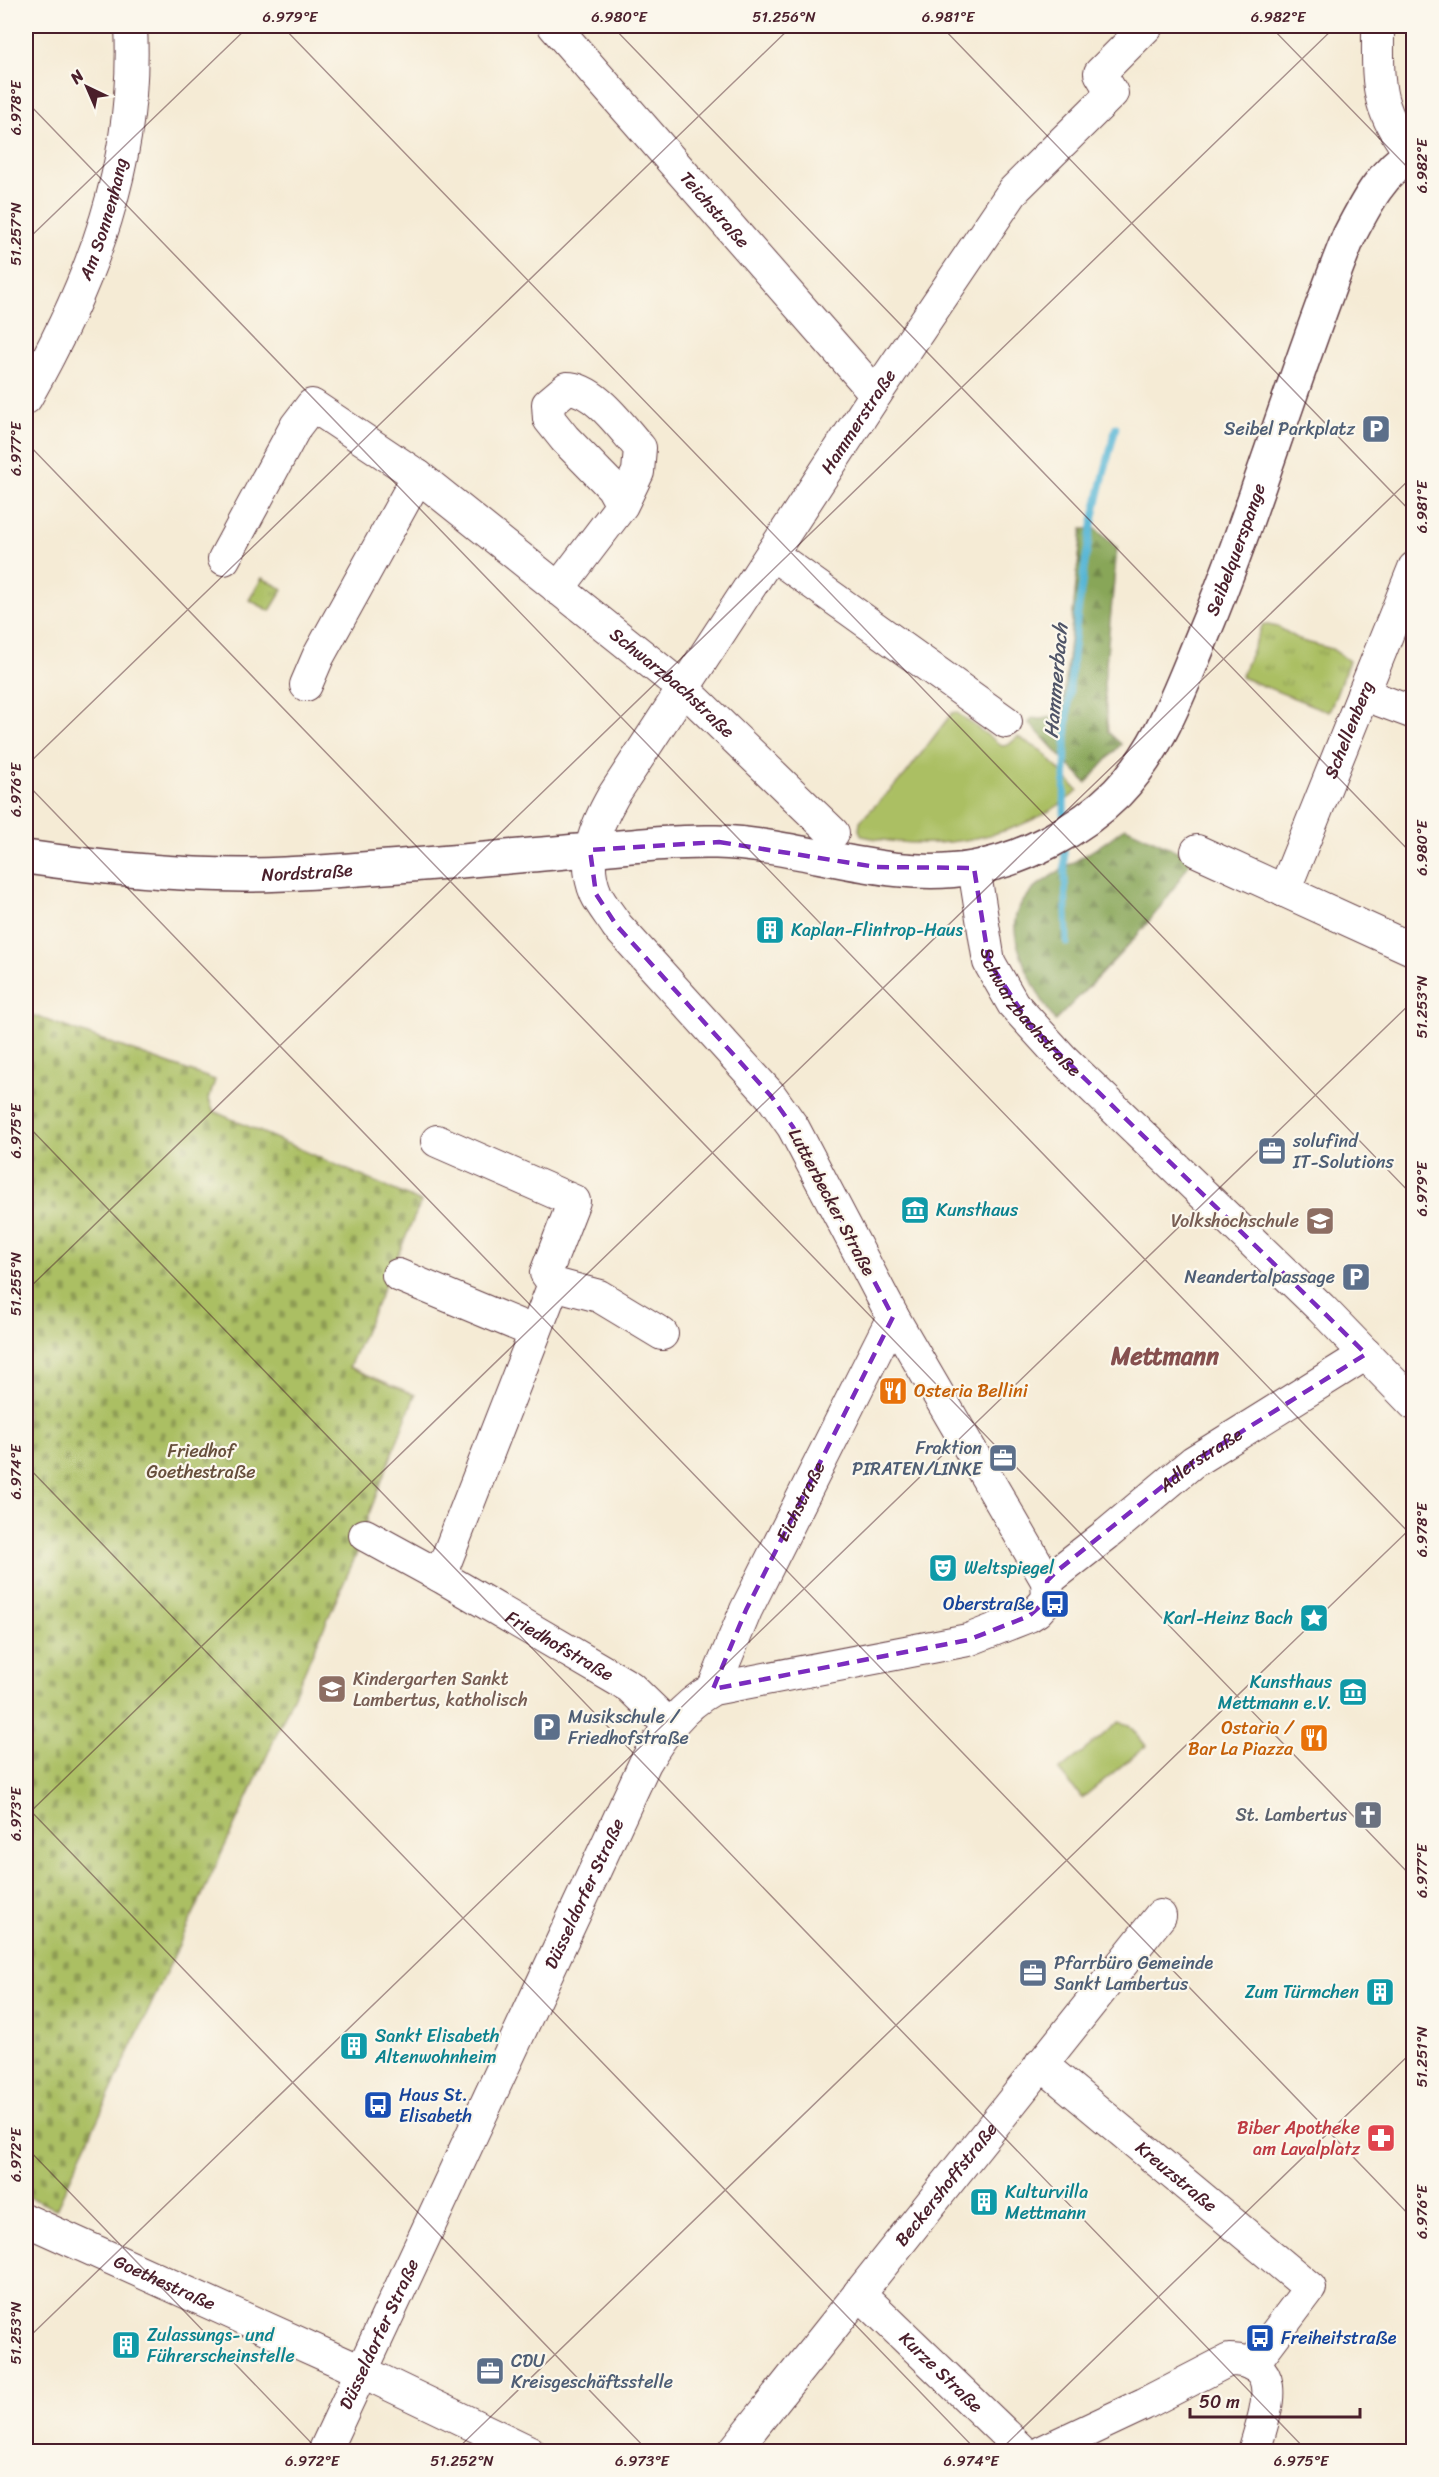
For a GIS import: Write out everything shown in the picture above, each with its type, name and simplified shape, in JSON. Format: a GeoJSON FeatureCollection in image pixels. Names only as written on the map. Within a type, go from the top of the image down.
{"type":"FeatureCollection","features":[{"type":"Feature","properties":{"kind":"main road","name":"Seibelquerspange"},"geometry":{"type":"LineString","coordinates":[[974,868],[999,862],[1035,848],[1078,824],[1111,799],[1134,774],[1160,733],[1219,596],[1346,242],[1368,198],[1390,172],[1412,155]]}},
{"type":"Feature","properties":{"kind":"main road"},"geometry":{"type":"LineString","coordinates":[[590,850],[651,843],[719,842],[903,870],[946,871],[974,868]]}},
{"type":"Feature","properties":{"kind":"main road","name":"Nordstraße"},"geometry":{"type":"LineString","coordinates":[[26,857],[117,870],[282,874],[590,850]]}},
{"type":"Feature","properties":{"kind":"street","name":"Am Sonnenhang"},"geometry":{"type":"LineString","coordinates":[[26,398],[72,310],[113,198],[129,125],[133,69],[130,26]]}},
{"type":"Feature","properties":{"kind":"street","name":"Teichstraße"},"geometry":{"type":"LineString","coordinates":[[554,26],[876,394]]}},
{"type":"Feature","properties":{"kind":"street","name":"Hammerstraße"},"geometry":{"type":"LineString","coordinates":[[590,850],[598,822],[613,796],[876,394],[1014,190],[1112,93],[1100,73],[1147,26]]}},
{"type":"Feature","properties":{"kind":"street"},"geometry":{"type":"LineString","coordinates":[[1378,26],[1378,86],[1391,126],[1412,155]]}},
{"type":"Feature","properties":{"kind":"street","name":"Schwarzbachstraße"},"geometry":{"type":"LineString","coordinates":[[224,559],[296,426],[312,405],[418,476],[684,688],[833,833]]}},
{"type":"Feature","properties":{"kind":"street"},"geometry":{"type":"LineString","coordinates":[[306,685],[318,657],[418,476]]}},
{"type":"Feature","properties":{"kind":"street"},"geometry":{"type":"LineString","coordinates":[[558,589],[622,505]]}},
{"type":"Feature","properties":{"kind":"street"},"geometry":{"type":"LineString","coordinates":[[772,554],[1006,722]]}},
{"type":"Feature","properties":{"kind":"street","name":"Schellenberg"},"geometry":{"type":"LineString","coordinates":[[1284,891],[1413,568]]}},
{"type":"Feature","properties":{"kind":"street"},"geometry":{"type":"LineString","coordinates":[[1363,694],[1413,713]]}},
{"type":"Feature","properties":{"kind":"street","name":"Lutterbecker Straße"},"geometry":{"type":"LineString","coordinates":[[590,850],[596,894],[617,926],[771,1096],[793,1127],[893,1317],[1047,1581]]}},
{"type":"Feature","properties":{"kind":"street"},"geometry":{"type":"LineString","coordinates":[[1197,851],[1413,950]]}},
{"type":"Feature","properties":{"kind":"street","name":"Schwarzbachstraße"},"geometry":{"type":"LineString","coordinates":[[974,868],[989,962],[1013,1004],[1062,1058],[1366,1354],[1413,1404]]}},
{"type":"Feature","properties":{"kind":"street"},"geometry":{"type":"LineString","coordinates":[[437,1141],[574,1201],[546,1273],[554,1284],[599,1296],[662,1334]]}},
{"type":"Feature","properties":{"kind":"street"},"geometry":{"type":"LineString","coordinates":[[398,1275],[535,1332]]}},
{"type":"Feature","properties":{"kind":"street"},"geometry":{"type":"LineString","coordinates":[[440,1576],[554,1284]]}},
{"type":"Feature","properties":{"kind":"street","name":"Eichstraße"},"geometry":{"type":"LineString","coordinates":[[713,1689],[746,1610],[893,1317]]}},
{"type":"Feature","properties":{"kind":"street","name":"Adlerstraße"},"geometry":{"type":"LineString","coordinates":[[1047,1581],[1193,1462],[1366,1354]]}},
{"type":"Feature","properties":{"kind":"street","name":"Friedhofstraße"},"geometry":{"type":"LineString","coordinates":[[365,1535],[630,1687],[669,1725]]}},
{"type":"Feature","properties":{"kind":"street","name":"Düsseldorfer Straße"},"geometry":{"type":"LineString","coordinates":[[324,2451],[645,1763],[669,1725],[690,1704],[713,1689],[968,1640],[1003,1628],[1037,1611],[1048,1599],[1047,1581]]}},
{"type":"Feature","properties":{"kind":"street","name":"Beckershoffstraße"},"geometry":{"type":"LineString","coordinates":[[733,2451],[1160,1916]]}},
{"type":"Feature","properties":{"kind":"street","name":"Kreuzstraße"},"geometry":{"type":"LineString","coordinates":[[1041,2064],[1310,2288],[1252,2365]]}},
{"type":"Feature","properties":{"kind":"street","name":"Goethestraße"},"geometry":{"type":"LineString","coordinates":[[26,2220],[361,2371],[530,2451]]}},
{"type":"Feature","properties":{"kind":"street","name":"Kurze Straße"},"geometry":{"type":"LineString","coordinates":[[858,2293],[1024,2451]]}},
{"type":"Feature","properties":{"kind":"street"},"geometry":{"type":"LineString","coordinates":[[1042,2451],[1144,2404],[1222,2362],[1239,2360],[1252,2365],[1264,2376],[1269,2390],[1254,2451]]}},
{"type":"Feature","properties":{"kind":"highlighted area"},"geometry":{"type":"Polygon","coordinates":[[[719,842],[876,867],[974,868],[989,962],[1031,1026],[1366,1354],[1193,1462],[1057,1571],[1047,1581],[1048,1599],[1029,1616],[968,1640],[713,1689],[746,1610],[893,1317],[793,1127],[771,1096],[617,926],[596,894],[590,850],[719,842]]]}},
{"type":"Feature","properties":{"kind":"green space"},"geometry":{"type":"Polygon","coordinates":[[[1082,529],[1096,529],[1117,548],[1104,685],[1108,732],[1121,744],[1086,783],[1029,723],[1032,718],[1041,719],[1062,715],[1082,529]]]}},
{"type":"Feature","properties":{"kind":"green space"},"geometry":{"type":"Polygon","coordinates":[[[262,578],[283,589],[270,611],[249,600],[262,578]]]}},
{"type":"Feature","properties":{"kind":"green space"},"geometry":{"type":"Polygon","coordinates":[[[1263,624],[1278,627],[1302,641],[1332,649],[1349,661],[1329,712],[1241,677],[1263,624]]]}},
{"type":"Feature","properties":{"kind":"green space"},"geometry":{"type":"Polygon","coordinates":[[[956,712],[1002,746],[1008,745],[1018,737],[1042,751],[1078,791],[1055,808],[1030,821],[975,838],[918,843],[862,836],[859,830],[860,821],[905,775],[952,713],[956,712]]]}},
{"type":"Feature","properties":{"kind":"green space"},"geometry":{"type":"Polygon","coordinates":[[[1125,827],[1192,858],[1147,924],[1055,1021],[1022,959],[1015,932],[1018,909],[1040,884],[1106,842],[1125,827]]]}},
{"type":"Feature","properties":{"kind":"green space","name":"Friedhof Goethestraße"},"geometry":{"type":"Polygon","coordinates":[[[26,1013],[215,1080],[209,1099],[213,1111],[421,1202],[349,1367],[415,1395],[367,1519],[365,1535],[265,1760],[56,2209],[26,2196],[26,1013]]]}},
{"type":"Feature","properties":{"kind":"green space"},"geometry":{"type":"Polygon","coordinates":[[[1119,1722],[1129,1725],[1146,1746],[1082,1798],[1059,1771],[1119,1722]]]}},
{"type":"Feature","properties":{"kind":"waterway","name":"Hammerbach"},"geometry":{"type":"LineString","coordinates":[[1064,822],[1067,727],[1079,601],[1094,516],[1116,427]]}},
{"type":"Feature","properties":{"kind":"waterway","name":"Hammerbach"},"geometry":{"type":"LineString","coordinates":[[1064,845],[1067,943]]}},
{"type":"Feature","properties":{"kind":"place","name":"Seibel Parkplatz"},"geometry":{"type":"Point","coordinates":[1376,429]}},
{"type":"Feature","properties":{"kind":"place","name":"Kaplan-Flintrop-Haus"},"geometry":{"type":"Point","coordinates":[770,930]}},
{"type":"Feature","properties":{"kind":"place","name":"solufind IT-Solutions"},"geometry":{"type":"Point","coordinates":[1272,1151]}},
{"type":"Feature","properties":{"kind":"place","name":"Kunsthaus"},"geometry":{"type":"Point","coordinates":[915,1210]}},
{"type":"Feature","properties":{"kind":"place","name":"Volkshochschule"},"geometry":{"type":"Point","coordinates":[1320,1221]}},
{"type":"Feature","properties":{"kind":"place","name":"Neandertalpassage"},"geometry":{"type":"Point","coordinates":[1356,1277]}},
{"type":"Feature","properties":{"kind":"place","name":"Osteria Bellini"},"geometry":{"type":"Point","coordinates":[893,1391]}},
{"type":"Feature","properties":{"kind":"place","name":"Fraktion PIRATEN/LINKE"},"geometry":{"type":"Point","coordinates":[1003,1458]}},
{"type":"Feature","properties":{"kind":"place","name":"Weltspiegel"},"geometry":{"type":"Point","coordinates":[943,1568]}},
{"type":"Feature","properties":{"kind":"place","name":"Oberstraße"},"geometry":{"type":"Point","coordinates":[1055,1604]}},
{"type":"Feature","properties":{"kind":"place","name":"Karl-Heinz Bach"},"geometry":{"type":"Point","coordinates":[1314,1618]}},
{"type":"Feature","properties":{"kind":"place","name":"Kindergarten Sankt Lambertus, katholisch"},"geometry":{"type":"Point","coordinates":[332,1689]}},
{"type":"Feature","properties":{"kind":"place","name":"Kunsthaus Mettmann e.V."},"geometry":{"type":"Point","coordinates":[1353,1692]}},
{"type":"Feature","properties":{"kind":"place","name":"Musikschule / Friedhofstraße"},"geometry":{"type":"Point","coordinates":[547,1727]}},
{"type":"Feature","properties":{"kind":"place","name":"Ostaria / Bar La Piazza"},"geometry":{"type":"Point","coordinates":[1314,1738]}},
{"type":"Feature","properties":{"kind":"place","name":"St. Lambertus"},"geometry":{"type":"Point","coordinates":[1368,1815]}},
{"type":"Feature","properties":{"kind":"place","name":"Pfarrbüro Gemeinde Sankt Lambertus"},"geometry":{"type":"Point","coordinates":[1033,1973]}},
{"type":"Feature","properties":{"kind":"place","name":"Zum Türmchen"},"geometry":{"type":"Point","coordinates":[1380,1992]}},
{"type":"Feature","properties":{"kind":"place","name":"Sankt Elisabeth Altenwohnheim"},"geometry":{"type":"Point","coordinates":[354,2046]}},
{"type":"Feature","properties":{"kind":"place","name":"Haus St. Elisabeth"},"geometry":{"type":"Point","coordinates":[378,2105]}},
{"type":"Feature","properties":{"kind":"place","name":"Biber Apotheke am Lavalplatz"},"geometry":{"type":"Point","coordinates":[1381,2138]}},
{"type":"Feature","properties":{"kind":"place","name":"Kulturvilla Mettmann"},"geometry":{"type":"Point","coordinates":[984,2202]}},
{"type":"Feature","properties":{"kind":"place","name":"Freiheitstraße"},"geometry":{"type":"Point","coordinates":[1260,2338]}},
{"type":"Feature","properties":{"kind":"place","name":"Zulassungs- und Führerscheinstelle"},"geometry":{"type":"Point","coordinates":[126,2345]}},
{"type":"Feature","properties":{"kind":"place","name":"CDU Kreisgeschäftsstelle"},"geometry":{"type":"Point","coordinates":[490,2371]}},
{"type":"Feature","properties":{"kind":"district","name":"Mettmann"},"geometry":{"type":"Point","coordinates":[1165,1356]}}]}
